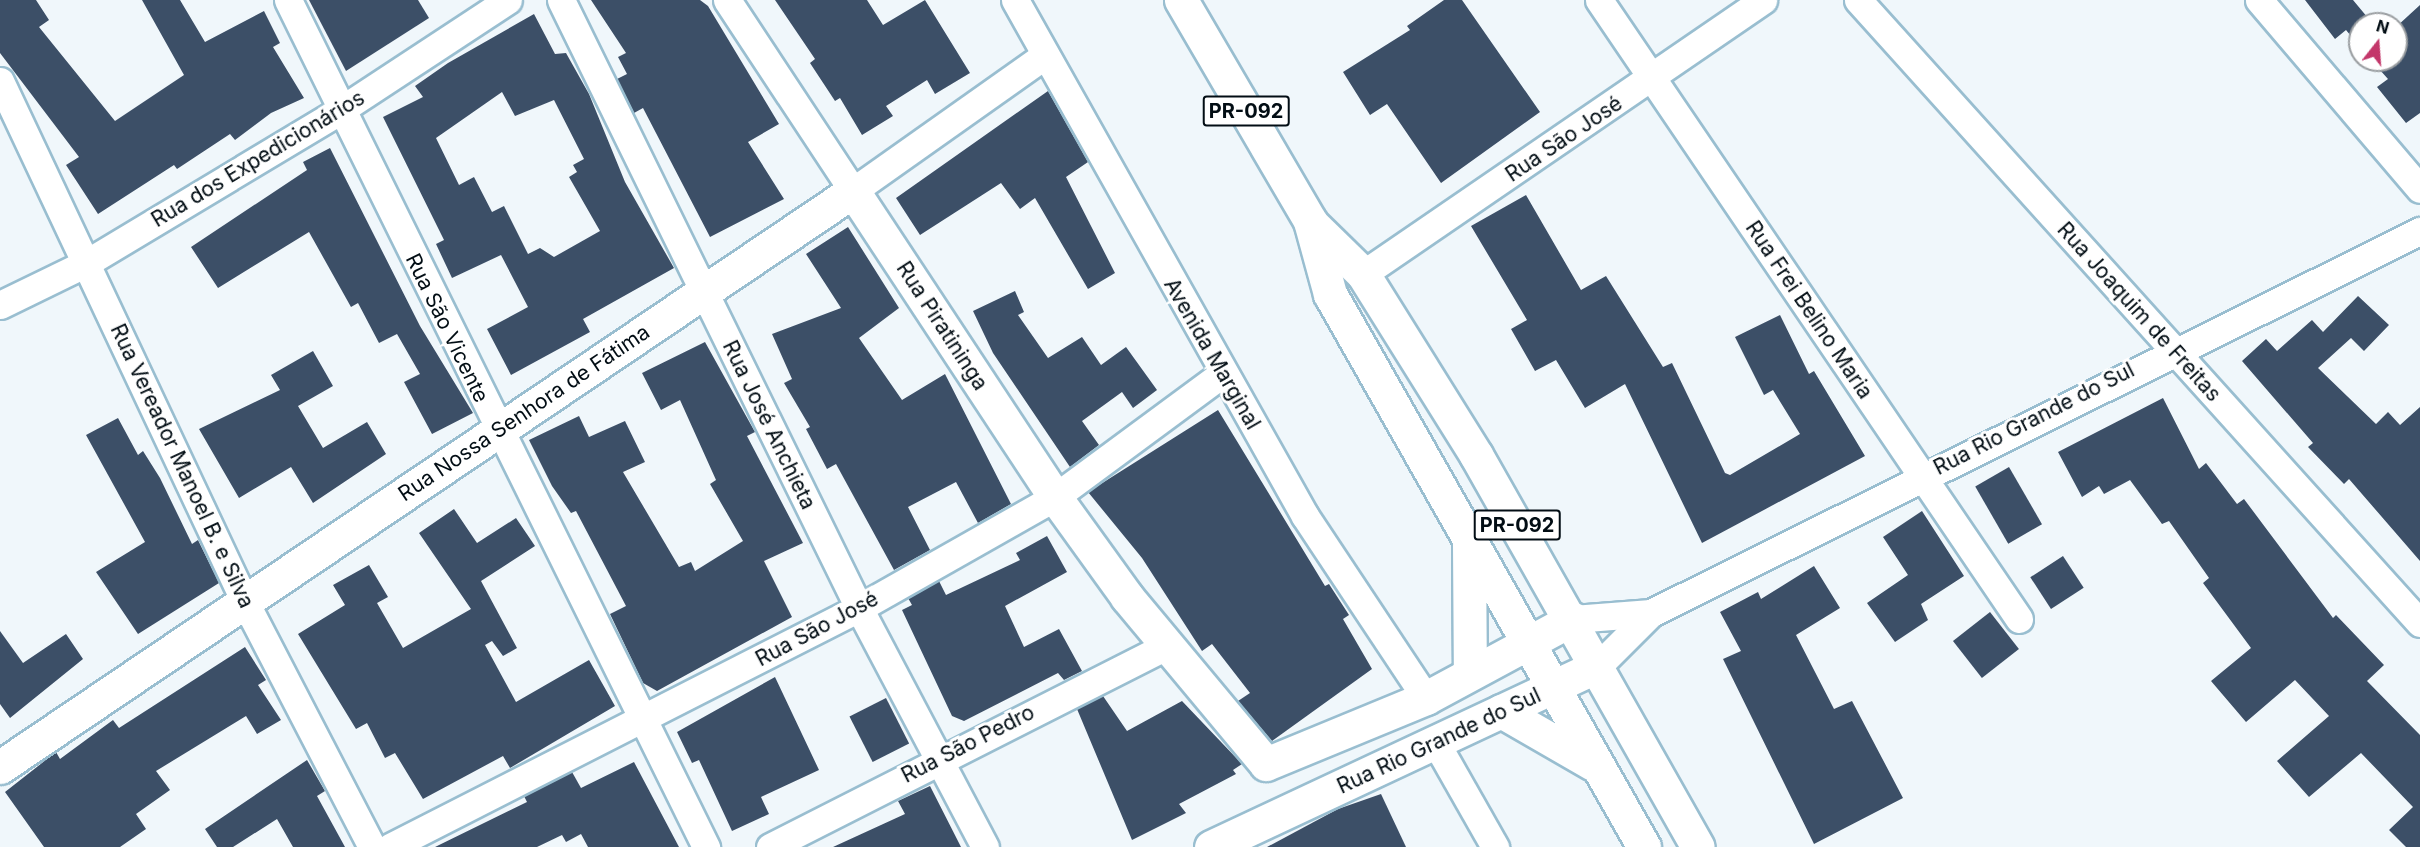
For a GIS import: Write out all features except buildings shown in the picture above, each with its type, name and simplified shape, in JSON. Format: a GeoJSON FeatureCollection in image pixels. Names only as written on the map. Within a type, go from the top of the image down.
{"type":"FeatureCollection","features":[{"type":"Feature","properties":{"kind":"street","name":"Rua São Vicente"},"geometry":{"type":"LineString","coordinates":[[288,0],[339,111],[706,847]]}},
{"type":"Feature","properties":{"kind":"street","name":"Rua dos Expedicionários"},"geometry":{"type":"LineString","coordinates":[[0,305],[88,262],[339,111],[508,0]]}},
{"type":"Feature","properties":{"kind":"street","name":"Rua José Anchieta"},"geometry":{"type":"LineString","coordinates":[[561,0],[859,608],[985,847]]}},
{"type":"Feature","properties":{"kind":"street","name":"Rua Piratininga"},"geometry":{"type":"LineString","coordinates":[[728,0],[1055,497],[1167,646],[1266,764],[1426,698]]}},
{"type":"Feature","properties":{"kind":"street","name":"Avenida Marginal"},"geometry":{"type":"LineString","coordinates":[[1015,0],[1222,374],[1305,516],[1426,698]]}},
{"type":"Feature","properties":{"kind":"street","name":"PR-092"},"geometry":{"type":"LineString","coordinates":[[1181,0],[1310,221],[1363,274],[1573,619],[1698,847]]}},
{"type":"Feature","properties":{"kind":"street","name":"Rua Frei Belino Maria"},"geometry":{"type":"LineString","coordinates":[[1599,0],[1923,475],[2019,620]]}},
{"type":"Feature","properties":{"kind":"street","name":"Rua São José"},"geometry":{"type":"LineString","coordinates":[[1363,274],[1652,80],[1764,0]]}},
{"type":"Feature","properties":{"kind":"street","name":"Rua Joaquim de Freitas"},"geometry":{"type":"LineString","coordinates":[[1858,0],[2420,624]]}},
{"type":"Feature","properties":{"kind":"street"},"geometry":{"type":"LineString","coordinates":[[2259,0],[2420,189]]}},
{"type":"Feature","properties":{"kind":"street","name":"Rua Nossa Senhora de Fátima"},"geometry":{"type":"LineString","coordinates":[[0,767],[853,191],[1045,55]]}},
{"type":"Feature","properties":{"kind":"street","name":"Rua Vereador Manoel B. e Silva"},"geometry":{"type":"LineString","coordinates":[[0,81],[88,262],[245,602],[372,847]]}},
{"type":"Feature","properties":{"kind":"street","name":"PR-092"},"geometry":{"type":"LineString","coordinates":[[1310,221],[1330,294],[1469,545],[1528,643],[1595,765],[1644,847]]}},
{"type":"Feature","properties":{"kind":"street","name":"Rua Rio Grande do Sul"},"geometry":{"type":"LineString","coordinates":[[1211,847],[1598,666],[1651,613],[2172,350],[2420,231]]}},
{"type":"Feature","properties":{"kind":"street","name":"Rua São José"},"geometry":{"type":"LineString","coordinates":[[390,847],[643,721],[859,608],[1055,497],[1222,374]]}},
{"type":"Feature","properties":{"kind":"street"},"geometry":{"type":"LineString","coordinates":[[1469,545],[1470,673]]}},
{"type":"Feature","properties":{"kind":"street","name":"Rua Rio Grande do Sul"},"geometry":{"type":"LineString","coordinates":[[1573,619],[1651,613]]}},
{"type":"Feature","properties":{"kind":"street"},"geometry":{"type":"LineString","coordinates":[[1426,698],[1573,619]]}},
{"type":"Feature","properties":{"kind":"street","name":"Rua São Pedro"},"geometry":{"type":"LineString","coordinates":[[770,847],[939,757],[1167,646]]}},
{"type":"Feature","properties":{"kind":"street"},"geometry":{"type":"LineString","coordinates":[[1501,711],[1595,765]]}},
{"type":"Feature","properties":{"kind":"street"},"geometry":{"type":"LineString","coordinates":[[1436,743],[1495,847]]}}]}
